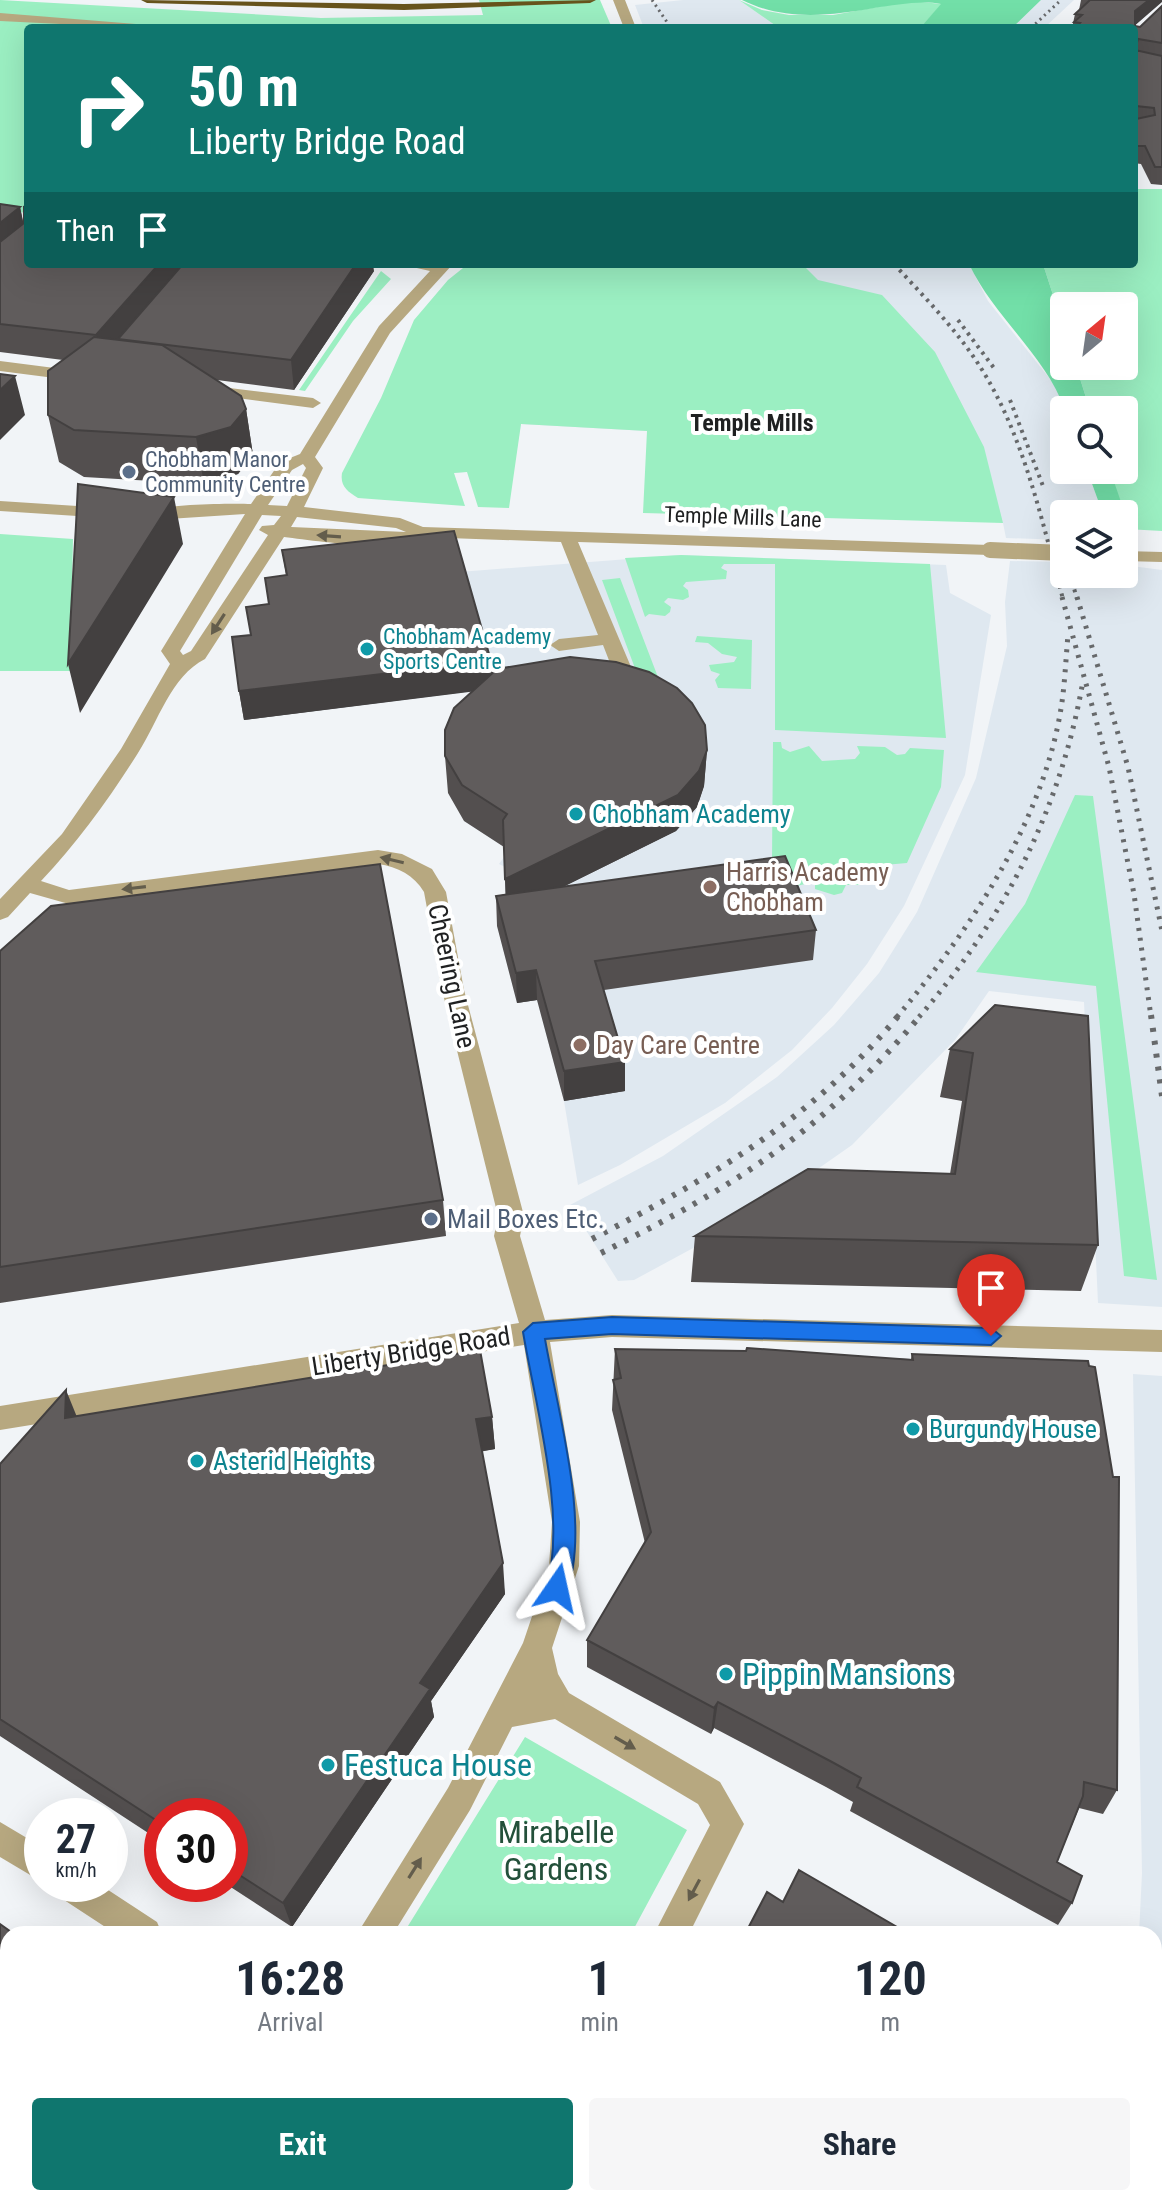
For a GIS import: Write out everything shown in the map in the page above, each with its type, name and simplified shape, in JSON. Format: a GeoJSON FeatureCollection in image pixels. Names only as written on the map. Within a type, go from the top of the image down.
{"type":"FeatureCollection","features":[{"type":"Feature","properties":{"kind":"highway"},"geometry":{"type":"LineString","coordinates":[[147,0],[310,6],[590,0]]}},
{"type":"Feature","properties":{"kind":"street"},"geometry":{"type":"LineString","coordinates":[[619,0],[628,24]]}},
{"type":"Feature","properties":{"kind":"street"},"geometry":{"type":"LineString","coordinates":[[0,17],[87,24]]}},
{"type":"Feature","properties":{"kind":"street"},"geometry":{"type":"LineString","coordinates":[[180,664],[170,651],[221,565],[286,466],[306,457],[373,345],[414,292],[441,268]]}},
{"type":"Feature","properties":{"kind":"street"},"geometry":{"type":"LineString","coordinates":[[0,366],[98,376]]}},
{"type":"Feature","properties":{"kind":"street"},"geometry":{"type":"LineString","coordinates":[[194,388],[313,403]]}},
{"type":"Feature","properties":{"kind":"street"},"geometry":{"type":"LineString","coordinates":[[0,912],[69,839],[103,791],[180,664],[198,655],[292,514],[315,472],[306,457]]}},
{"type":"Feature","properties":{"kind":"street"},"geometry":{"type":"LineString","coordinates":[[0,506],[170,516],[185,523],[253,520]]}},
{"type":"Feature","properties":{"kind":"street","name":"Temple Mills Lane"},"geometry":{"type":"LineString","coordinates":[[253,520],[292,514],[400,523],[420,532],[1050,552]]}},
{"type":"Feature","properties":{"kind":"street","name":"Temple Mills Lane"},"geometry":{"type":"LineString","coordinates":[[253,520],[281,531],[406,538],[420,532]]}},
{"type":"Feature","properties":{"kind":"street"},"geometry":{"type":"LineString","coordinates":[[567,536],[627,681]]}},
{"type":"Feature","properties":{"kind":"street"},"geometry":{"type":"LineString","coordinates":[[1138,556],[1162,557]]}},
{"type":"Feature","properties":{"kind":"street"},"geometry":{"type":"LineString","coordinates":[[559,645],[609,639]]}},
{"type":"Feature","properties":{"kind":"street","name":"Cheering Lane"},"geometry":{"type":"LineString","coordinates":[[28,885],[69,897],[378,857],[407,864],[424,874],[435,892],[453,990],[511,1216],[507,1236],[526,1294],[566,1522],[564,1566],[537,1648]]}},
{"type":"Feature","properties":{"kind":"street","name":"Liberty Bridge Road"},"geometry":{"type":"LineString","coordinates":[[0,1418],[533,1332],[612,1326],[1162,1341]]}},
{"type":"Feature","properties":{"kind":"street"},"geometry":{"type":"LineString","coordinates":[[537,1648],[544,1677],[558,1704],[709,1793],[728,1824],[675,1926]]}},
{"type":"Feature","properties":{"kind":"street"},"geometry":{"type":"LineString","coordinates":[[379,1926],[459,1799],[537,1648]]}},
{"type":"Feature","properties":{"kind":"street"},"geometry":{"type":"LineString","coordinates":[[503,1714],[558,1704]]}},
{"type":"Feature","properties":{"kind":"street"},"geometry":{"type":"LineString","coordinates":[[0,1838],[24,1854]]}},
{"type":"Feature","properties":{"kind":"street"},"geometry":{"type":"LineString","coordinates":[[97,1902],[133,1926]]}},
{"type":"Feature","properties":{"kind":"shaded area"},"geometry":{"type":"Polygon","coordinates":[[[683,0],[739,0],[773,24],[642,24],[635,5],[683,0]]]}},
{"type":"Feature","properties":{"kind":"shaded area"},"geometry":{"type":"Polygon","coordinates":[[[1041,0],[1074,0],[1048,24],[1016,24],[1041,0]]]}},
{"type":"Feature","properties":{"kind":"shaded area"},"geometry":{"type":"Polygon","coordinates":[[[469,268],[971,268],[988,301],[1058,389],[1060,396],[1050,396],[1050,484],[1092,484],[1098,500],[1050,500],[1050,540],[1006,538],[1003,523],[647,431],[521,424],[514,467],[424,476],[469,268]]]}},
{"type":"Feature","properties":{"kind":"shaded area","name":"Harris Academy Chobham"},"geometry":{"type":"Polygon","coordinates":[[[681,555],[946,565],[950,593],[991,615],[965,775],[904,906],[867,964],[832,1008],[792,1050],[725,1103],[620,1165],[578,1185],[564,1101],[537,1000],[517,1003],[497,925],[507,924],[505,867],[499,864],[509,850],[464,821],[492,689],[244,720],[459,572],[681,555]]]}},
{"type":"Feature","properties":{"kind":"shaded area"},"geometry":{"type":"Polygon","coordinates":[[[1010,561],[1050,562],[1050,588],[1138,588],[1138,567],[1162,570],[1162,1307],[1098,1303],[1084,1002],[989,991],[955,1040],[852,1145],[745,1220],[634,1280],[618,1281],[570,1205],[663,1156],[777,1077],[834,1025],[879,973],[917,912],[976,778],[1007,646],[1005,602],[1010,561]]]}},
{"type":"Feature","properties":{"kind":"shaded area"},"geometry":{"type":"Polygon","coordinates":[[[1133,1374],[1162,1376],[1162,1926],[1139,1926],[1142,1873],[1133,1374]]]}},
{"type":"Feature","properties":{"kind":"green space"},"geometry":{"type":"Polygon","coordinates":[[[0,0],[321,18],[483,15],[479,0],[600,0],[610,24],[24,24],[24,213],[0,210],[0,0]]]}},
{"type":"Feature","properties":{"kind":"green space"},"geometry":{"type":"Polygon","coordinates":[[[739,0],[762,10],[789,15],[833,15],[911,1],[942,4],[924,24],[773,24],[739,0]]]}},
{"type":"Feature","properties":{"kind":"green space"},"geometry":{"type":"Polygon","coordinates":[[[742,0],[1041,0],[1016,24],[924,24],[941,4],[908,3],[807,15],[758,7],[742,0]]]}},
{"type":"Feature","properties":{"kind":"green space"},"geometry":{"type":"Polygon","coordinates":[[[1138,189],[1162,189],[1162,531],[1138,530],[1138,500],[1118,500],[1114,484],[1138,484],[1138,396],[1086,396],[1080,380],[1138,380],[1138,292],[1052,292],[1044,268],[1138,268],[1138,189]]]}},
{"type":"Feature","properties":{"kind":"green space"},"geometry":{"type":"Polygon","coordinates":[[[463,268],[806,268],[818,280],[882,295],[935,352],[984,447],[1003,523],[643,513],[647,431],[521,424],[509,508],[478,507],[467,472],[454,473],[465,506],[358,498],[345,488],[342,473],[381,398],[414,320],[448,280],[463,268]]]}},
{"type":"Feature","properties":{"kind":"green space"},"geometry":{"type":"Polygon","coordinates":[[[971,268],[1044,268],[1052,292],[1050,379],[1033,354],[992,302],[971,268]]]}},
{"type":"Feature","properties":{"kind":"green space"},"geometry":{"type":"Polygon","coordinates":[[[381,271],[391,279],[353,321],[305,391],[299,390],[381,271]]]}},
{"type":"Feature","properties":{"kind":"green space"},"geometry":{"type":"Polygon","coordinates":[[[1050,380],[1080,380],[1086,396],[1059,396],[1050,380]]]}},
{"type":"Feature","properties":{"kind":"green space"},"geometry":{"type":"Polygon","coordinates":[[[1092,484],[1115,484],[1120,500],[1098,500],[1092,484]]]}},
{"type":"Feature","properties":{"kind":"green space"},"geometry":{"type":"Polygon","coordinates":[[[0,534],[73,539],[70,671],[0,671],[0,534]]]}},
{"type":"Feature","properties":{"kind":"green space"},"geometry":{"type":"Polygon","coordinates":[[[681,555],[930,564],[946,738],[775,730],[775,564],[724,564],[721,568],[727,571],[726,579],[686,582],[683,586],[688,590],[689,597],[683,600],[668,598],[664,602],[671,607],[670,612],[665,616],[649,614],[645,617],[625,558],[681,555]]]}},
{"type":"Feature","properties":{"kind":"green space"},"geometry":{"type":"Polygon","coordinates":[[[620,578],[661,685],[642,687],[602,580],[620,578]]]}},
{"type":"Feature","properties":{"kind":"green space"},"geometry":{"type":"Polygon","coordinates":[[[697,636],[752,640],[751,689],[718,688],[715,680],[720,674],[711,671],[709,665],[734,662],[737,657],[722,654],[708,643],[695,642],[697,636]]]}},
{"type":"Feature","properties":{"kind":"green space"},"geometry":{"type":"Polygon","coordinates":[[[773,742],[781,742],[782,748],[790,752],[809,746],[822,761],[855,759],[860,753],[857,746],[885,747],[897,755],[905,754],[910,748],[944,750],[941,787],[907,863],[861,867],[867,881],[861,885],[846,885],[842,893],[834,895],[815,889],[815,879],[810,878],[805,884],[792,887],[772,860],[773,742]]]}},
{"type":"Feature","properties":{"kind":"green space"},"geometry":{"type":"Polygon","coordinates":[[[1075,795],[1093,796],[1157,1280],[1124,1276],[1096,986],[976,972],[1025,904],[1075,795]]]}},
{"type":"Feature","properties":{"kind":"green space","name":"Mirabelle Gardens"},"geometry":{"type":"Polygon","coordinates":[[[525,1737],[687,1830],[635,1926],[408,1926],[525,1737]]]}},
{"type":"Feature","properties":{"kind":"building"},"geometry":{"type":"Polygon","coordinates":[[[1090,0],[1149,0],[1135,11],[1135,24],[1074,22],[1082,15],[1075,14],[1090,0]]]}},
{"type":"Feature","properties":{"kind":"building"},"geometry":{"type":"Polygon","coordinates":[[[1162,6],[1162,43],[1138,39],[1138,27],[1162,6]]]}},
{"type":"Feature","properties":{"kind":"building"},"geometry":{"type":"Polygon","coordinates":[[[1138,51],[1162,56],[1162,167],[1155,167],[1145,146],[1138,146],[1138,119],[1155,115],[1154,108],[1138,106],[1138,51]]]}},
{"type":"Feature","properties":{"kind":"building"},"geometry":{"type":"Polygon","coordinates":[[[0,204],[20,207],[0,223],[0,204]]]}},
{"type":"Feature","properties":{"kind":"building"},"geometry":{"type":"Polygon","coordinates":[[[24,223],[24,268],[155,268],[96,335],[0,324],[0,242],[24,223]]]}},
{"type":"Feature","properties":{"kind":"building"},"geometry":{"type":"Polygon","coordinates":[[[180,268],[353,268],[291,360],[118,339],[180,268]]]}},
{"type":"Feature","properties":{"kind":"building"},"geometry":{"type":"Polygon","coordinates":[[[94,337],[162,345],[241,396],[246,409],[231,427],[196,437],[74,430],[48,415],[48,371],[94,337]]]}},
{"type":"Feature","properties":{"kind":"building"},"geometry":{"type":"Polygon","coordinates":[[[0,374],[15,376],[0,390],[0,374]]]}},
{"type":"Feature","properties":{"kind":"building"},"geometry":{"type":"Polygon","coordinates":[[[78,484],[174,497],[68,664],[76,525],[78,484]]]}},
{"type":"Feature","properties":{"kind":"building","name":"Chobham Academy Sports Centre"},"geometry":{"type":"Polygon","coordinates":[[[454,531],[491,661],[239,691],[232,637],[251,635],[246,607],[269,604],[265,578],[287,575],[282,550],[454,531]]]}},
{"type":"Feature","properties":{"kind":"building","name":"Chobham Academy"},"geometry":{"type":"Polygon","coordinates":[[[570,657],[616,662],[649,672],[677,688],[692,703],[705,725],[707,750],[699,771],[678,795],[505,879],[503,820],[507,814],[462,785],[445,756],[445,730],[454,708],[497,669],[570,657]]]}},
{"type":"Feature","properties":{"kind":"building"},"geometry":{"type":"Polygon","coordinates":[[[785,856],[816,930],[595,961],[625,1062],[564,1071],[536,970],[516,973],[496,896],[785,856]]]}},
{"type":"Feature","properties":{"kind":"building"},"geometry":{"type":"Polygon","coordinates":[[[380,864],[443,1200],[0,1267],[0,951],[51,906],[380,864]]]}},
{"type":"Feature","properties":{"kind":"building"},"geometry":{"type":"Polygon","coordinates":[[[995,1005],[1088,1016],[1098,1245],[695,1236],[808,1169],[955,1174],[973,1053],[950,1049],[995,1005]]]}},
{"type":"Feature","properties":{"kind":"building"},"geometry":{"type":"Polygon","coordinates":[[[747,1348],[913,1360],[912,1354],[1088,1361],[1089,1366],[1095,1367],[1113,1477],[1119,1477],[1117,1790],[1084,1782],[1083,1796],[1057,1862],[1082,1876],[1072,1903],[857,1787],[861,1778],[832,1762],[718,1702],[714,1708],[587,1640],[651,1532],[613,1380],[621,1378],[615,1349],[746,1351],[747,1348]]]}},
{"type":"Feature","properties":{"kind":"building"},"geometry":{"type":"Polygon","coordinates":[[[480,1350],[492,1417],[476,1419],[503,1563],[420,1683],[430,1689],[283,1903],[248,1881],[248,1798],[144,1798],[144,1812],[128,1802],[128,1798],[122,1798],[0,1719],[0,1464],[66,1390],[65,1418],[480,1350]]]}},
{"type":"Feature","properties":{"kind":"building"},"geometry":{"type":"Polygon","coordinates":[[[799,1870],[895,1926],[749,1926],[767,1892],[783,1902],[799,1870]]]}},
{"type":"Feature","properties":{"kind":"railway"},"geometry":{"type":"LineString","coordinates":[[652,0],[668,24]]}},
{"type":"Feature","properties":{"kind":"railway"},"geometry":{"type":"LineString","coordinates":[[1035,24],[1061,0]]}},
{"type":"Feature","properties":{"kind":"railway"},"geometry":{"type":"LineString","coordinates":[[898,268],[967,347],[1001,404],[1032,486],[1063,599]]}},
{"type":"Feature","properties":{"kind":"railway"},"geometry":{"type":"LineString","coordinates":[[958,320],[994,368]]}},
{"type":"Feature","properties":{"kind":"railway"},"geometry":{"type":"LineString","coordinates":[[1010,400],[1043,486]]}},
{"type":"Feature","properties":{"kind":"railway"},"geometry":{"type":"LineString","coordinates":[[1074,588],[1077,599]]}},
{"type":"Feature","properties":{"kind":"railway"},"geometry":{"type":"LineString","coordinates":[[1062,597],[1109,767],[1134,894],[1151,1017]]}},
{"type":"Feature","properties":{"kind":"railway"},"geometry":{"type":"LineString","coordinates":[[1077,597],[1128,767],[1162,931]]}},
{"type":"Feature","properties":{"kind":"railway"},"geometry":{"type":"LineString","coordinates":[[897,1017],[952,947],[1001,870],[1022,830],[1053,746],[1062,702],[1068,635]]}},
{"type":"Feature","properties":{"kind":"railway"},"geometry":{"type":"LineString","coordinates":[[919,1017],[978,941],[1025,860],[1060,774],[1083,681]]}},
{"type":"Feature","properties":{"kind":"railway"},"geometry":{"type":"LineString","coordinates":[[592,1239],[678,1193],[758,1143],[831,1085],[899,1015]]}},
{"type":"Feature","properties":{"kind":"railway"},"geometry":{"type":"LineString","coordinates":[[601,1253],[694,1204],[775,1152],[849,1092],[921,1015]]}},
{"type":"Feature","properties":{"kind":"railway"},"geometry":{"type":"LineString","coordinates":[[1151,1015],[1162,1096]]}},
{"type":"Feature","properties":{"kind":"place","name":"Chobham Manor Community Centre"},"geometry":{"type":"Point","coordinates":[129,472]}},
{"type":"Feature","properties":{"kind":"place","name":"Chobham Academy Sports Centre"},"geometry":{"type":"Point","coordinates":[367,649]}},
{"type":"Feature","properties":{"kind":"place","name":"Chobham Academy"},"geometry":{"type":"Point","coordinates":[576,814]}},
{"type":"Feature","properties":{"kind":"place","name":"Harris Academy Chobham"},"geometry":{"type":"Point","coordinates":[710,887]}},
{"type":"Feature","properties":{"kind":"place","name":"Day Care Centre"},"geometry":{"type":"Point","coordinates":[580,1045]}},
{"type":"Feature","properties":{"kind":"place","name":"Mail Boxes Etc."},"geometry":{"type":"Point","coordinates":[431,1219]}},
{"type":"Feature","properties":{"kind":"place","name":"Burgundy House"},"geometry":{"type":"Point","coordinates":[913,1429]}},
{"type":"Feature","properties":{"kind":"place","name":"Asterid Heights"},"geometry":{"type":"Point","coordinates":[197,1461]}},
{"type":"Feature","properties":{"kind":"place","name":"Pippin Mansions"},"geometry":{"type":"Point","coordinates":[726,1674]}},
{"type":"Feature","properties":{"kind":"place","name":"Festuca House"},"geometry":{"type":"Point","coordinates":[328,1765]}},
{"type":"Feature","properties":{"kind":"district","name":"Temple Mills"},"geometry":{"type":"Point","coordinates":[752,423]}},
{"type":"Feature","properties":{"kind":"route"},"geometry":{"type":"LineString","coordinates":[[557,1588],[564,1566],[566,1522],[533,1332],[612,1326],[991,1336]]}}]}
